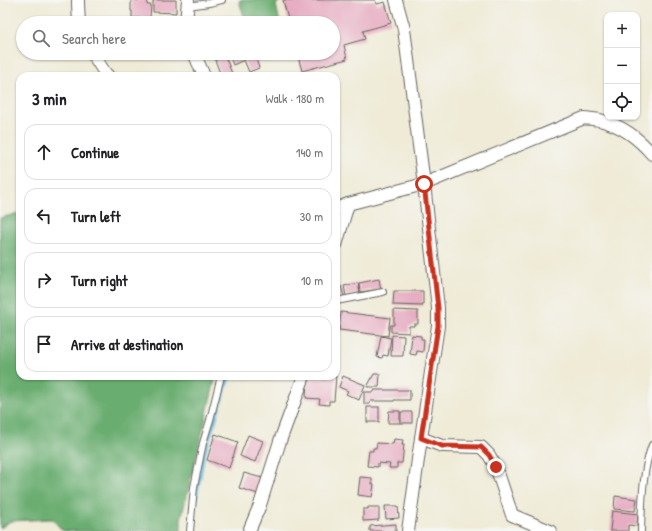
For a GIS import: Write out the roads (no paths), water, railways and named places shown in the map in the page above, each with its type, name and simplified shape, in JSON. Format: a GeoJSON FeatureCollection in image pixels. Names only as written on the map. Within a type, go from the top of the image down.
{"type":"FeatureCollection","features":[{"type":"Feature","properties":{"kind":"street"},"geometry":{"type":"LineString","coordinates":[[78,0],[79,16]]}},
{"type":"Feature","properties":{"kind":"street"},"geometry":{"type":"LineString","coordinates":[[396,0],[404,29],[438,308],[438,326],[408,531]]}},
{"type":"Feature","properties":{"kind":"street"},"geometry":{"type":"LineString","coordinates":[[187,16],[188,3]]}},
{"type":"Feature","properties":{"kind":"street"},"geometry":{"type":"LineString","coordinates":[[97,60],[104,72]]}},
{"type":"Feature","properties":{"kind":"street"},"geometry":{"type":"LineString","coordinates":[[197,60],[202,72]]}},
{"type":"Feature","properties":{"kind":"street"},"geometry":{"type":"LineString","coordinates":[[340,207],[424,184],[584,118],[603,121],[621,129],[642,143],[652,154]]}},
{"type":"Feature","properties":{"kind":"street"},"geometry":{"type":"LineString","coordinates":[[340,232],[348,204]]}},
{"type":"Feature","properties":{"kind":"street"},"geometry":{"type":"LineString","coordinates":[[249,531],[260,506],[280,440],[302,380]]}},
{"type":"Feature","properties":{"kind":"street"},"geometry":{"type":"LineString","coordinates":[[421,438],[442,446],[481,447],[489,455],[496,467],[512,515],[550,531]]}},
{"type":"Feature","properties":{"kind":"lane"},"geometry":{"type":"LineString","coordinates":[[188,3],[209,4],[222,0]]}},
{"type":"Feature","properties":{"kind":"lane"},"geometry":{"type":"LineString","coordinates":[[340,300],[383,292]]}},
{"type":"Feature","properties":{"kind":"lane"},"geometry":{"type":"LineString","coordinates":[[190,531],[194,487],[203,443],[220,380]]}},
{"type":"Feature","properties":{"kind":"lane"},"geometry":{"type":"LineString","coordinates":[[640,531],[646,468],[652,445]]}},
{"type":"Feature","properties":{"kind":"waterway"},"geometry":{"type":"LineString","coordinates":[[195,503],[203,457],[228,380]]}}]}
